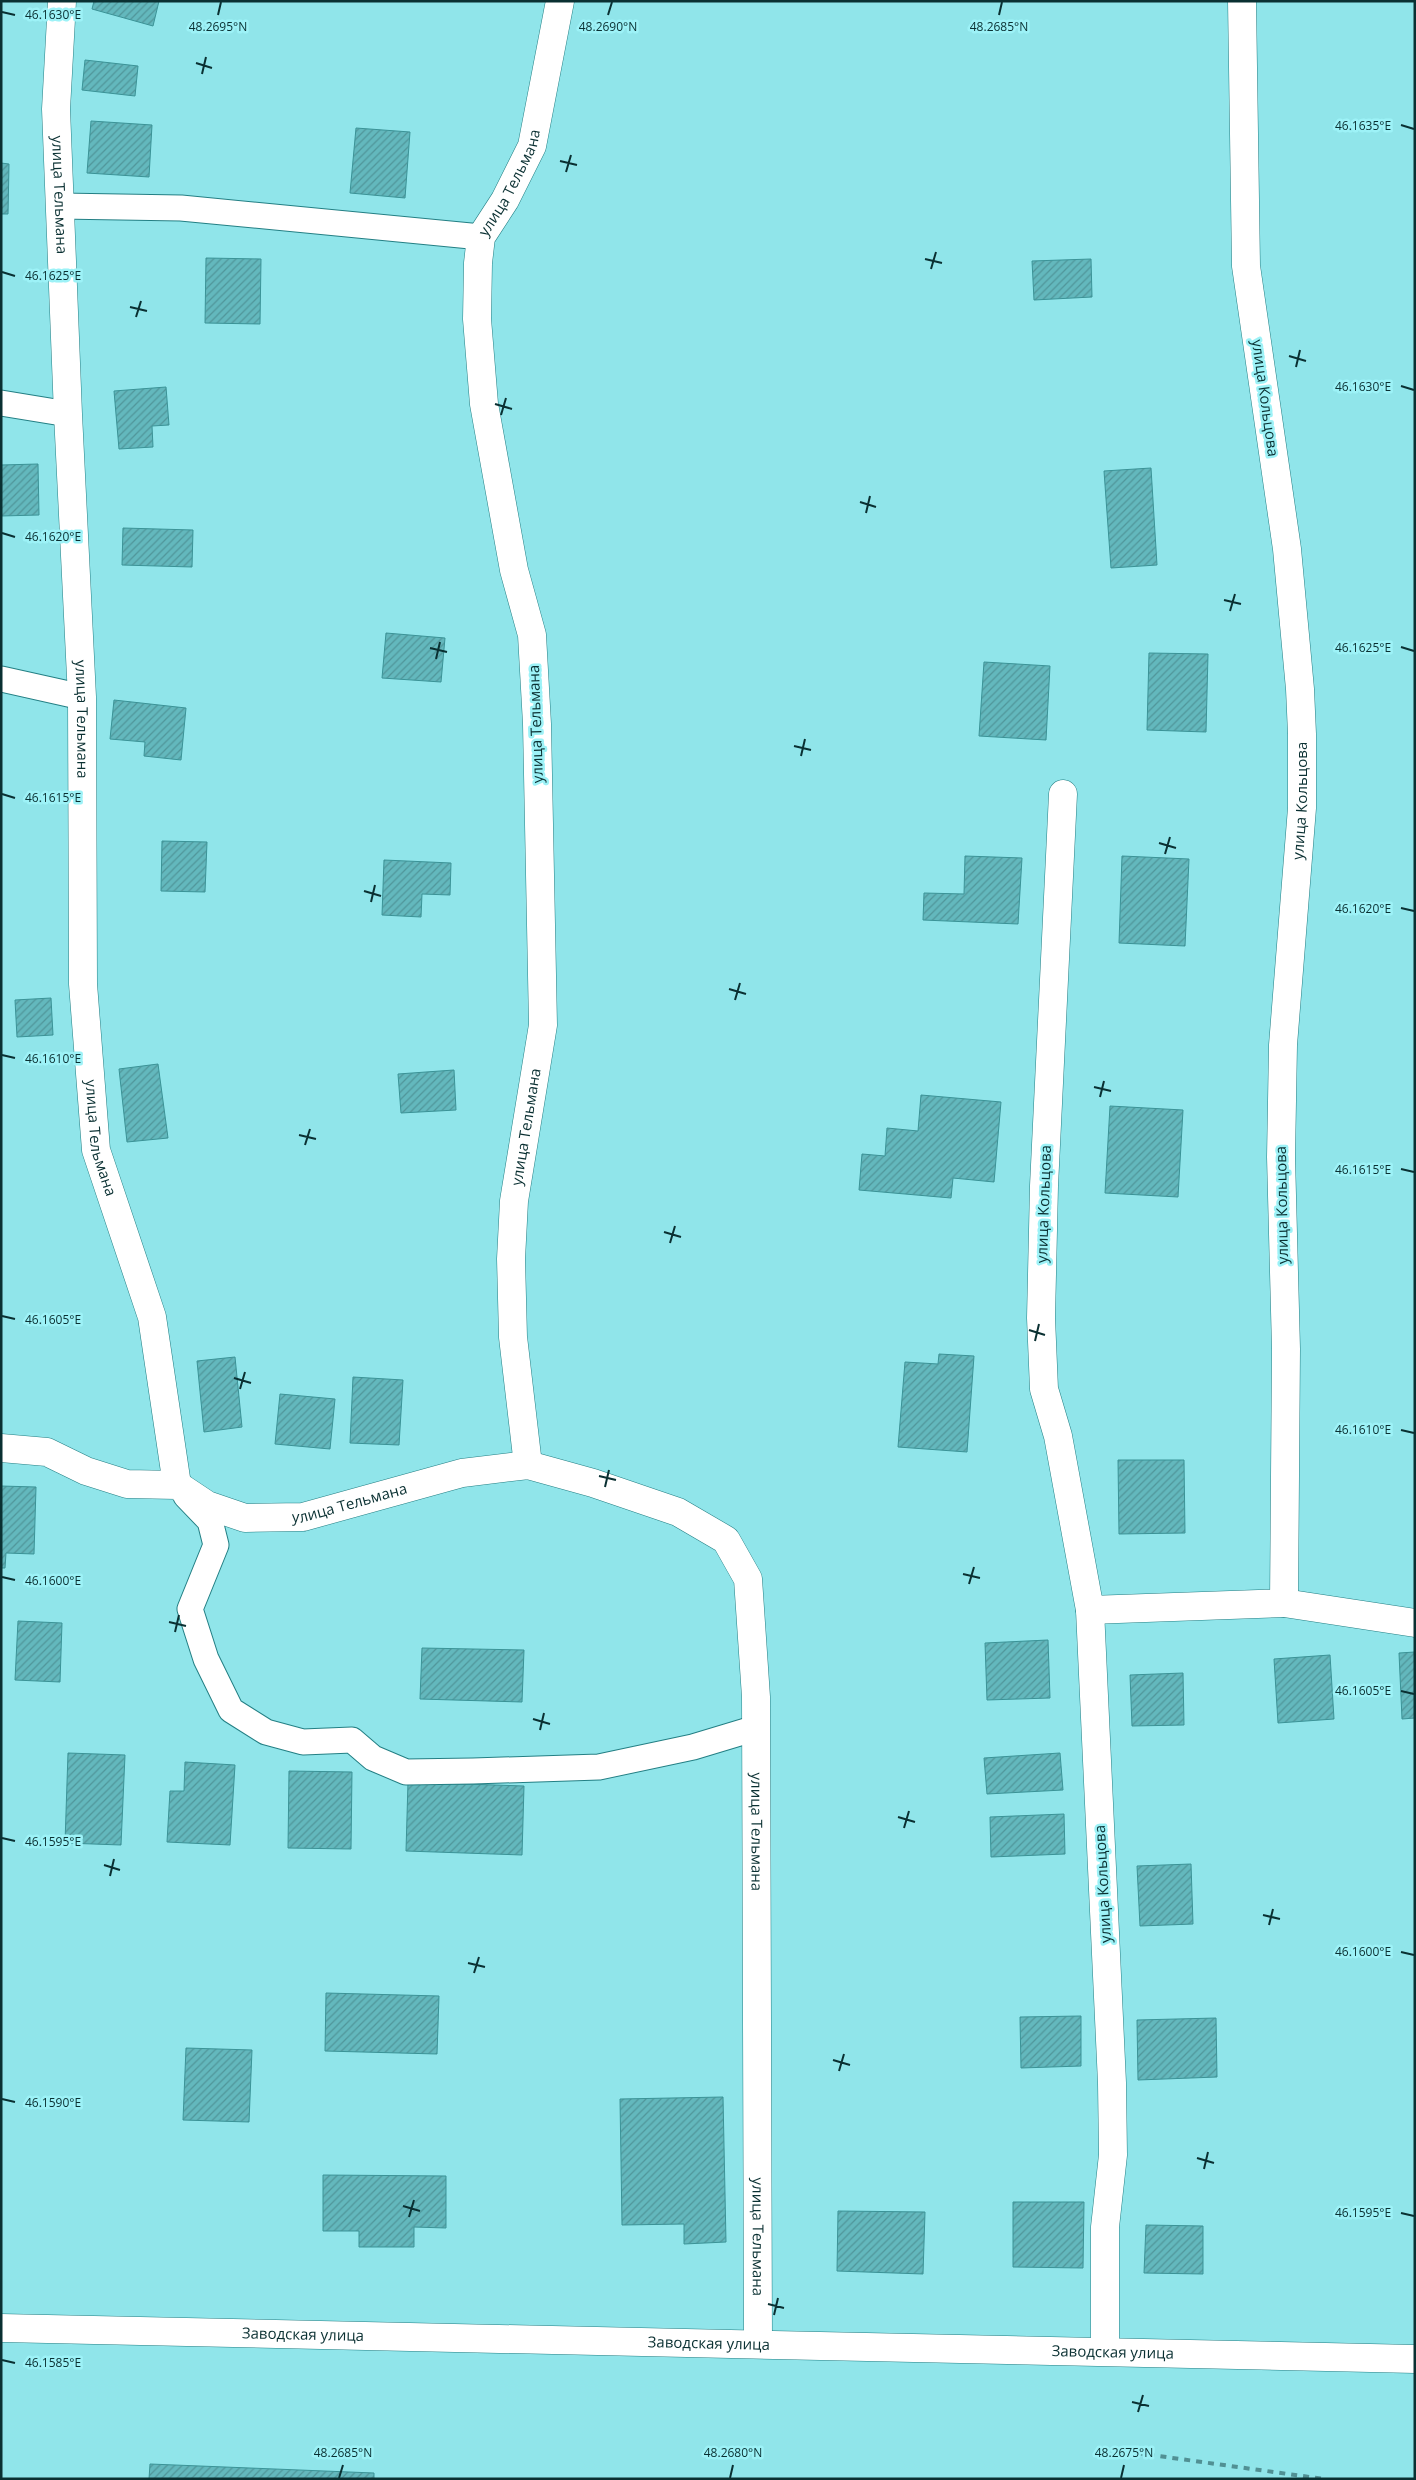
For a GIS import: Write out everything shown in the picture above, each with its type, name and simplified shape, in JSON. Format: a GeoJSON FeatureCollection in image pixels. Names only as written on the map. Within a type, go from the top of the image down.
{"type":"FeatureCollection","features":[{"type":"Feature","properties":{"kind":"street","name":"улица Тельмана"},"geometry":{"type":"LineString","coordinates":[[62,1],[56,109],[82,697],[83,984],[96,1150],[152,1317],[177,1486],[207,1505],[246,1518],[303,1517],[462,1473],[528,1465],[593,1483],[678,1512],[726,1540],[748,1579],[756,1728],[758,2343]]}},
{"type":"Feature","properties":{"kind":"street","name":"улица Тельмана"},"geometry":{"type":"LineString","coordinates":[[528,1465],[513,1337],[511,1259],[514,1201],[543,1025],[537,724],[532,635],[514,570],[484,404],[477,319],[478,263],[481,237],[505,200],[532,146],[560,1]]}},
{"type":"Feature","properties":{"kind":"street","name":"улица Кольцова"},"geometry":{"type":"LineString","coordinates":[[1242,1],[1246,266],[1287,549],[1300,688],[1302,734],[1302,808],[1283,1046],[1281,1157],[1286,1349],[1284,1603]]}},
{"type":"Feature","properties":{"kind":"street","name":"улица Кольцoва"},"geometry":{"type":"LineString","coordinates":[[1063,794],[1044,1186],[1041,1318],[1044,1389],[1058,1436],[1090,1610]]}},
{"type":"Feature","properties":{"kind":"street"},"geometry":{"type":"LineString","coordinates":[[1,1448],[47,1452],[86,1471],[127,1484],[177,1486]]}},
{"type":"Feature","properties":{"kind":"street"},"geometry":{"type":"LineString","coordinates":[[1090,1610],[1284,1603],[1415,1623]]}},
{"type":"Feature","properties":{"kind":"street","name":"улица Кольцова"},"geometry":{"type":"LineString","coordinates":[[1090,1610],[1112,2083],[1113,2155],[1104,2227],[1105,2352]]}},
{"type":"Feature","properties":{"kind":"street","name":"Заводская улица"},"geometry":{"type":"LineString","coordinates":[[1,2328],[758,2343],[1415,2359]]}},
{"type":"Feature","properties":{"kind":"lane"},"geometry":{"type":"LineString","coordinates":[[60,206],[181,208],[481,237]]}},
{"type":"Feature","properties":{"kind":"lane"},"geometry":{"type":"LineString","coordinates":[[1,403],[68,414]]}},
{"type":"Feature","properties":{"kind":"lane"},"geometry":{"type":"LineString","coordinates":[[1,679],[82,697]]}},
{"type":"Feature","properties":{"kind":"lane"},"geometry":{"type":"LineString","coordinates":[[177,1486],[210,1521],[216,1545],[190,1610],[206,1659],[231,1710],[266,1732],[303,1742],[352,1740],[373,1758],[406,1772],[599,1766],[693,1748],[756,1728]]}},
{"type":"Feature","properties":{"kind":"building"},"geometry":{"type":"Polygon","coordinates":[[[94,1],[159,1],[153,26],[92,9],[94,1]]]}},
{"type":"Feature","properties":{"kind":"building"},"geometry":{"type":"Polygon","coordinates":[[[85,60],[138,66],[135,96],[82,90],[85,60]]]}},
{"type":"Feature","properties":{"kind":"building"},"geometry":{"type":"Polygon","coordinates":[[[91,121],[152,125],[149,177],[87,173],[91,121]]]}},
{"type":"Feature","properties":{"kind":"building"},"geometry":{"type":"Polygon","coordinates":[[[356,128],[410,132],[405,198],[350,193],[356,128]]]}},
{"type":"Feature","properties":{"kind":"building"},"geometry":{"type":"Polygon","coordinates":[[[1,163],[9,164],[8,214],[1,214],[1,163]]]}},
{"type":"Feature","properties":{"kind":"building"},"geometry":{"type":"Polygon","coordinates":[[[206,258],[261,259],[260,324],[205,323],[206,258]]]}},
{"type":"Feature","properties":{"kind":"building"},"geometry":{"type":"Polygon","coordinates":[[[1091,259],[1092,297],[1034,300],[1032,261],[1091,259]]]}},
{"type":"Feature","properties":{"kind":"building"},"geometry":{"type":"Polygon","coordinates":[[[166,387],[169,425],[152,426],[153,447],[119,449],[114,391],[166,387]]]}},
{"type":"Feature","properties":{"kind":"building"},"geometry":{"type":"Polygon","coordinates":[[[38,464],[39,515],[1,516],[1,465],[38,464]]]}},
{"type":"Feature","properties":{"kind":"building"},"geometry":{"type":"Polygon","coordinates":[[[1151,468],[1157,565],[1111,568],[1104,471],[1151,468]]]}},
{"type":"Feature","properties":{"kind":"building"},"geometry":{"type":"Polygon","coordinates":[[[123,528],[193,530],[192,567],[122,565],[123,528]]]}},
{"type":"Feature","properties":{"kind":"building"},"geometry":{"type":"Polygon","coordinates":[[[386,633],[445,638],[441,682],[382,678],[386,633]]]}},
{"type":"Feature","properties":{"kind":"building"},"geometry":{"type":"Polygon","coordinates":[[[1149,653],[1208,654],[1206,732],[1147,730],[1149,653]]]}},
{"type":"Feature","properties":{"kind":"building"},"geometry":{"type":"Polygon","coordinates":[[[984,662],[1050,666],[1046,740],[979,736],[984,662]]]}},
{"type":"Feature","properties":{"kind":"building"},"geometry":{"type":"Polygon","coordinates":[[[114,700],[186,708],[181,760],[144,756],[145,742],[110,739],[114,700]]]}},
{"type":"Feature","properties":{"kind":"building"},"geometry":{"type":"Polygon","coordinates":[[[162,841],[207,842],[205,892],[161,891],[162,841]]]}},
{"type":"Feature","properties":{"kind":"building"},"geometry":{"type":"Polygon","coordinates":[[[965,856],[1022,858],[1018,924],[923,920],[924,893],[964,894],[965,856]]]}},
{"type":"Feature","properties":{"kind":"building"},"geometry":{"type":"Polygon","coordinates":[[[1122,856],[1189,859],[1185,946],[1119,943],[1122,856]]]}},
{"type":"Feature","properties":{"kind":"building"},"geometry":{"type":"Polygon","coordinates":[[[384,860],[451,863],[450,895],[422,894],[421,917],[382,915],[384,860]]]}},
{"type":"Feature","properties":{"kind":"building"},"geometry":{"type":"Polygon","coordinates":[[[51,998],[53,1035],[17,1037],[15,1000],[51,998]]]}},
{"type":"Feature","properties":{"kind":"building"},"geometry":{"type":"Polygon","coordinates":[[[158,1064],[168,1138],[127,1142],[119,1069],[158,1064]]]}},
{"type":"Feature","properties":{"kind":"building"},"geometry":{"type":"Polygon","coordinates":[[[454,1070],[456,1110],[401,1113],[398,1074],[454,1070]]]}},
{"type":"Feature","properties":{"kind":"building"},"geometry":{"type":"Polygon","coordinates":[[[921,1095],[1001,1102],[994,1182],[953,1178],[951,1198],[859,1190],[862,1154],[885,1156],[887,1128],[918,1131],[921,1095]]]}},
{"type":"Feature","properties":{"kind":"building"},"geometry":{"type":"Polygon","coordinates":[[[1110,1106],[1183,1110],[1178,1197],[1105,1193],[1110,1106]]]}},
{"type":"Feature","properties":{"kind":"building"},"geometry":{"type":"Polygon","coordinates":[[[939,1354],[974,1356],[967,1452],[898,1447],[905,1362],[938,1364],[939,1354]]]}},
{"type":"Feature","properties":{"kind":"building"},"geometry":{"type":"Polygon","coordinates":[[[235,1357],[242,1427],[204,1432],[197,1361],[235,1357]]]}},
{"type":"Feature","properties":{"kind":"building"},"geometry":{"type":"Polygon","coordinates":[[[353,1377],[403,1380],[399,1445],[350,1443],[353,1377]]]}},
{"type":"Feature","properties":{"kind":"building"},"geometry":{"type":"Polygon","coordinates":[[[280,1394],[335,1399],[330,1449],[275,1444],[280,1394]]]}},
{"type":"Feature","properties":{"kind":"building"},"geometry":{"type":"Polygon","coordinates":[[[1118,1460],[1184,1460],[1185,1533],[1119,1534],[1118,1460]]]}},
{"type":"Feature","properties":{"kind":"building"},"geometry":{"type":"Polygon","coordinates":[[[1,1486],[36,1487],[34,1554],[6,1553],[5,1568],[1,1568],[1,1486]]]}},
{"type":"Feature","properties":{"kind":"building"},"geometry":{"type":"Polygon","coordinates":[[[18,1621],[62,1623],[60,1682],[15,1680],[18,1621]]]}},
{"type":"Feature","properties":{"kind":"building"},"geometry":{"type":"Polygon","coordinates":[[[1048,1640],[1050,1698],[987,1700],[985,1643],[1048,1640]]]}},
{"type":"Feature","properties":{"kind":"building"},"geometry":{"type":"Polygon","coordinates":[[[422,1648],[524,1650],[522,1702],[420,1699],[422,1648]]]}},
{"type":"Feature","properties":{"kind":"building"},"geometry":{"type":"Polygon","coordinates":[[[1415,1652],[1415,1718],[1402,1719],[1399,1653],[1415,1652]]]}},
{"type":"Feature","properties":{"kind":"building"},"geometry":{"type":"Polygon","coordinates":[[[1330,1655],[1334,1719],[1278,1723],[1274,1659],[1330,1655]]]}},
{"type":"Feature","properties":{"kind":"building"},"geometry":{"type":"Polygon","coordinates":[[[1183,1673],[1184,1725],[1132,1726],[1130,1675],[1183,1673]]]}},
{"type":"Feature","properties":{"kind":"building"},"geometry":{"type":"Polygon","coordinates":[[[68,1753],[125,1755],[121,1845],[65,1843],[68,1753]]]}},
{"type":"Feature","properties":{"kind":"building"},"geometry":{"type":"Polygon","coordinates":[[[1060,1753],[1063,1790],[987,1794],[984,1758],[1060,1753]]]}},
{"type":"Feature","properties":{"kind":"building"},"geometry":{"type":"Polygon","coordinates":[[[185,1762],[235,1765],[230,1845],[167,1842],[170,1791],[184,1791],[185,1762]]]}},
{"type":"Feature","properties":{"kind":"building"},"geometry":{"type":"Polygon","coordinates":[[[289,1771],[352,1772],[351,1849],[288,1848],[289,1771]]]}},
{"type":"Feature","properties":{"kind":"building"},"geometry":{"type":"Polygon","coordinates":[[[408,1782],[524,1786],[522,1855],[406,1851],[408,1782]]]}},
{"type":"Feature","properties":{"kind":"building"},"geometry":{"type":"Polygon","coordinates":[[[1064,1814],[1065,1854],[991,1857],[990,1817],[1064,1814]]]}},
{"type":"Feature","properties":{"kind":"building"},"geometry":{"type":"Polygon","coordinates":[[[1191,1864],[1193,1924],[1140,1926],[1137,1866],[1191,1864]]]}},
{"type":"Feature","properties":{"kind":"building"},"geometry":{"type":"Polygon","coordinates":[[[326,1993],[439,1996],[437,2054],[325,2051],[326,1993]]]}},
{"type":"Feature","properties":{"kind":"building"},"geometry":{"type":"Polygon","coordinates":[[[1081,2016],[1081,2066],[1021,2068],[1020,2017],[1081,2016]]]}},
{"type":"Feature","properties":{"kind":"building"},"geometry":{"type":"Polygon","coordinates":[[[1216,2018],[1217,2077],[1138,2080],[1137,2020],[1216,2018]]]}},
{"type":"Feature","properties":{"kind":"building"},"geometry":{"type":"Polygon","coordinates":[[[186,2048],[252,2050],[249,2122],[183,2120],[186,2048]]]}},
{"type":"Feature","properties":{"kind":"building"},"geometry":{"type":"Polygon","coordinates":[[[723,2097],[726,2242],[684,2244],[684,2224],[622,2225],[620,2099],[723,2097]]]}},
{"type":"Feature","properties":{"kind":"building"},"geometry":{"type":"Polygon","coordinates":[[[323,2175],[446,2176],[446,2228],[414,2227],[414,2247],[359,2247],[359,2231],[323,2231],[323,2175]]]}},
{"type":"Feature","properties":{"kind":"building"},"geometry":{"type":"Polygon","coordinates":[[[1013,2202],[1084,2202],[1083,2268],[1013,2267],[1013,2202]]]}},
{"type":"Feature","properties":{"kind":"building"},"geometry":{"type":"Polygon","coordinates":[[[838,2211],[925,2212],[923,2274],[837,2271],[838,2211]]]}},
{"type":"Feature","properties":{"kind":"building"},"geometry":{"type":"Polygon","coordinates":[[[1146,2225],[1203,2226],[1203,2274],[1144,2273],[1146,2225]]]}},
{"type":"Feature","properties":{"kind":"building"},"geometry":{"type":"Polygon","coordinates":[[[150,2464],[374,2473],[374,2479],[149,2479],[150,2464]]]}},
{"type":"Feature","properties":{"kind":"railway"},"geometry":{"type":"LineString","coordinates":[[1101,2448],[1324,2479]]}}]}
